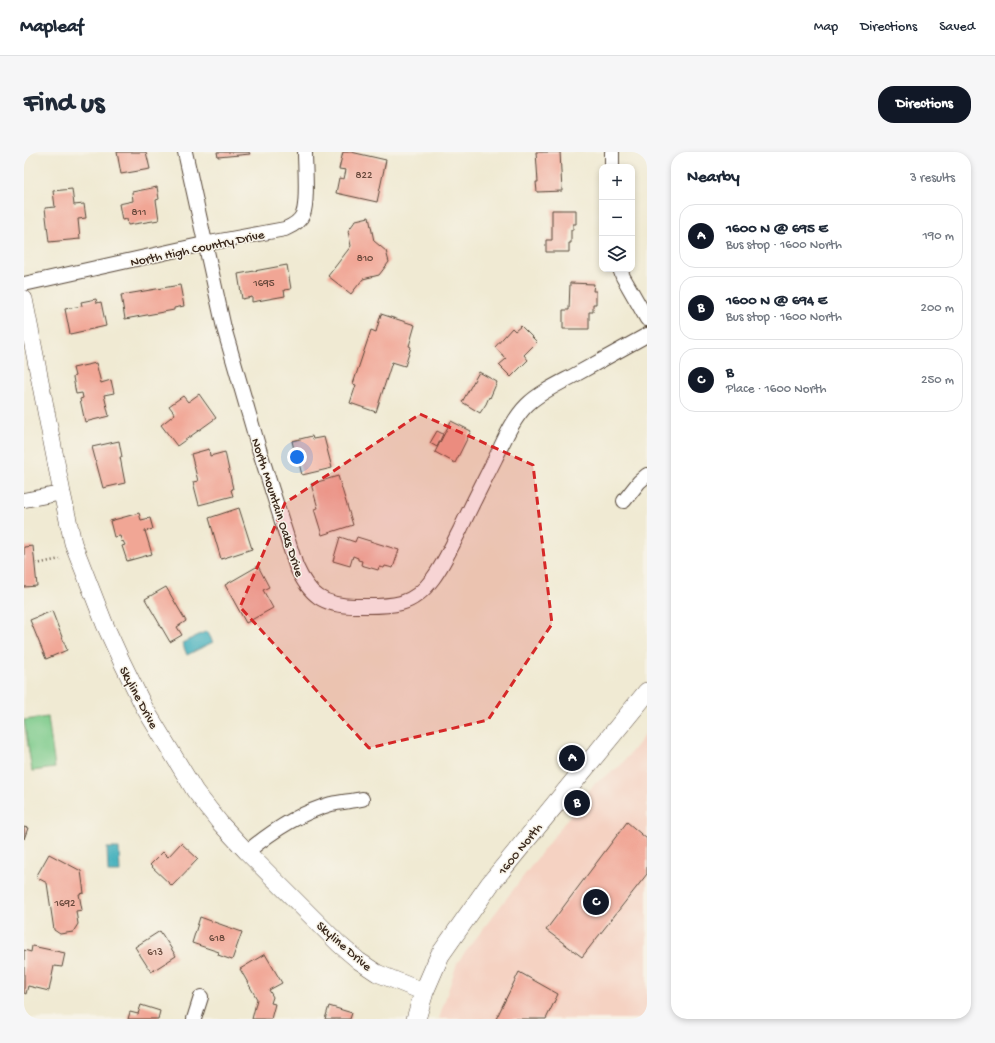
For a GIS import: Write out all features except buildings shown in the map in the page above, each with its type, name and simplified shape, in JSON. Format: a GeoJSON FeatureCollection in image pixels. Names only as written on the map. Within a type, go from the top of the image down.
{"type":"FeatureCollection","features":[{"type":"Feature","properties":{"kind":"main road","name":"1600 North"},"geometry":{"type":"LineString","coordinates":[[416,1019],[424,992],[440,955],[490,884],[647,692]]}},
{"type":"Feature","properties":{"kind":"street","name":"North Mountain Oaks Drive"},"geometry":{"type":"LineString","coordinates":[[185,152],[204,244],[224,328],[259,449],[296,566],[302,580],[312,592],[326,601],[342,606],[381,606],[402,603],[413,597],[427,586],[443,562],[511,427],[527,405],[560,383],[647,335]]}},
{"type":"Feature","properties":{"kind":"street","name":"North High Country Drive"},"geometry":{"type":"LineString","coordinates":[[24,284],[204,244],[285,229],[299,221],[304,214],[305,152]]}},
{"type":"Feature","properties":{"kind":"street"},"geometry":{"type":"LineString","coordinates":[[612,152],[612,164]]}},
{"type":"Feature","properties":{"kind":"street"},"geometry":{"type":"LineString","coordinates":[[621,272],[647,320]]}},
{"type":"Feature","properties":{"kind":"street","name":"Skyline Drive"},"geometry":{"type":"LineString","coordinates":[[24,299],[73,543],[121,660],[144,707],[195,791],[220,823],[247,852],[339,944],[359,961],[377,973],[424,992]]}},
{"type":"Feature","properties":{"kind":"street"},"geometry":{"type":"LineString","coordinates":[[624,501],[639,482],[647,476]]}},
{"type":"Feature","properties":{"kind":"street"},"geometry":{"type":"LineString","coordinates":[[24,500],[62,493]]}},
{"type":"Feature","properties":{"kind":"street"},"geometry":{"type":"LineString","coordinates":[[247,852],[264,838],[292,820],[332,804],[362,799]]}},
{"type":"Feature","properties":{"kind":"street"},"geometry":{"type":"LineString","coordinates":[[194,1019],[201,997]]}},
{"type":"Feature","properties":{"kind":"path"},"geometry":{"type":"LineString","coordinates":[[36,564],[60,559]]}},
{"type":"Feature","properties":{"kind":"highlighted area"},"geometry":{"type":"Polygon","coordinates":[[[420,414],[533,465],[552,624],[488,720],[369,748],[240,607],[285,503],[420,414]]]}},
{"type":"Feature","properties":{"kind":"shaded area"},"geometry":{"type":"Polygon","coordinates":[[[647,732],[647,1019],[439,1019],[457,963],[594,784],[620,766],[647,732]]]}},
{"type":"Feature","properties":{"kind":"green space"},"geometry":{"type":"Polygon","coordinates":[[[48,717],[55,768],[32,771],[24,720],[48,717]]]}},
{"type":"Feature","properties":{"kind":"water"},"geometry":{"type":"Polygon","coordinates":[[[207,631],[213,642],[187,655],[182,643],[207,631]]]}},
{"type":"Feature","properties":{"kind":"water"},"geometry":{"type":"Polygon","coordinates":[[[107,848],[119,848],[120,872],[108,872],[107,848]]]}},
{"type":"Feature","properties":{"kind":"place","name":"1600 N @ 695 E"},"geometry":{"type":"Point","coordinates":[572,758]}},
{"type":"Feature","properties":{"kind":"place","name":"1600 N @ 694 E"},"geometry":{"type":"Point","coordinates":[577,803]}},
{"type":"Feature","properties":{"kind":"place","name":"B"},"geometry":{"type":"Point","coordinates":[596,902]}}]}
